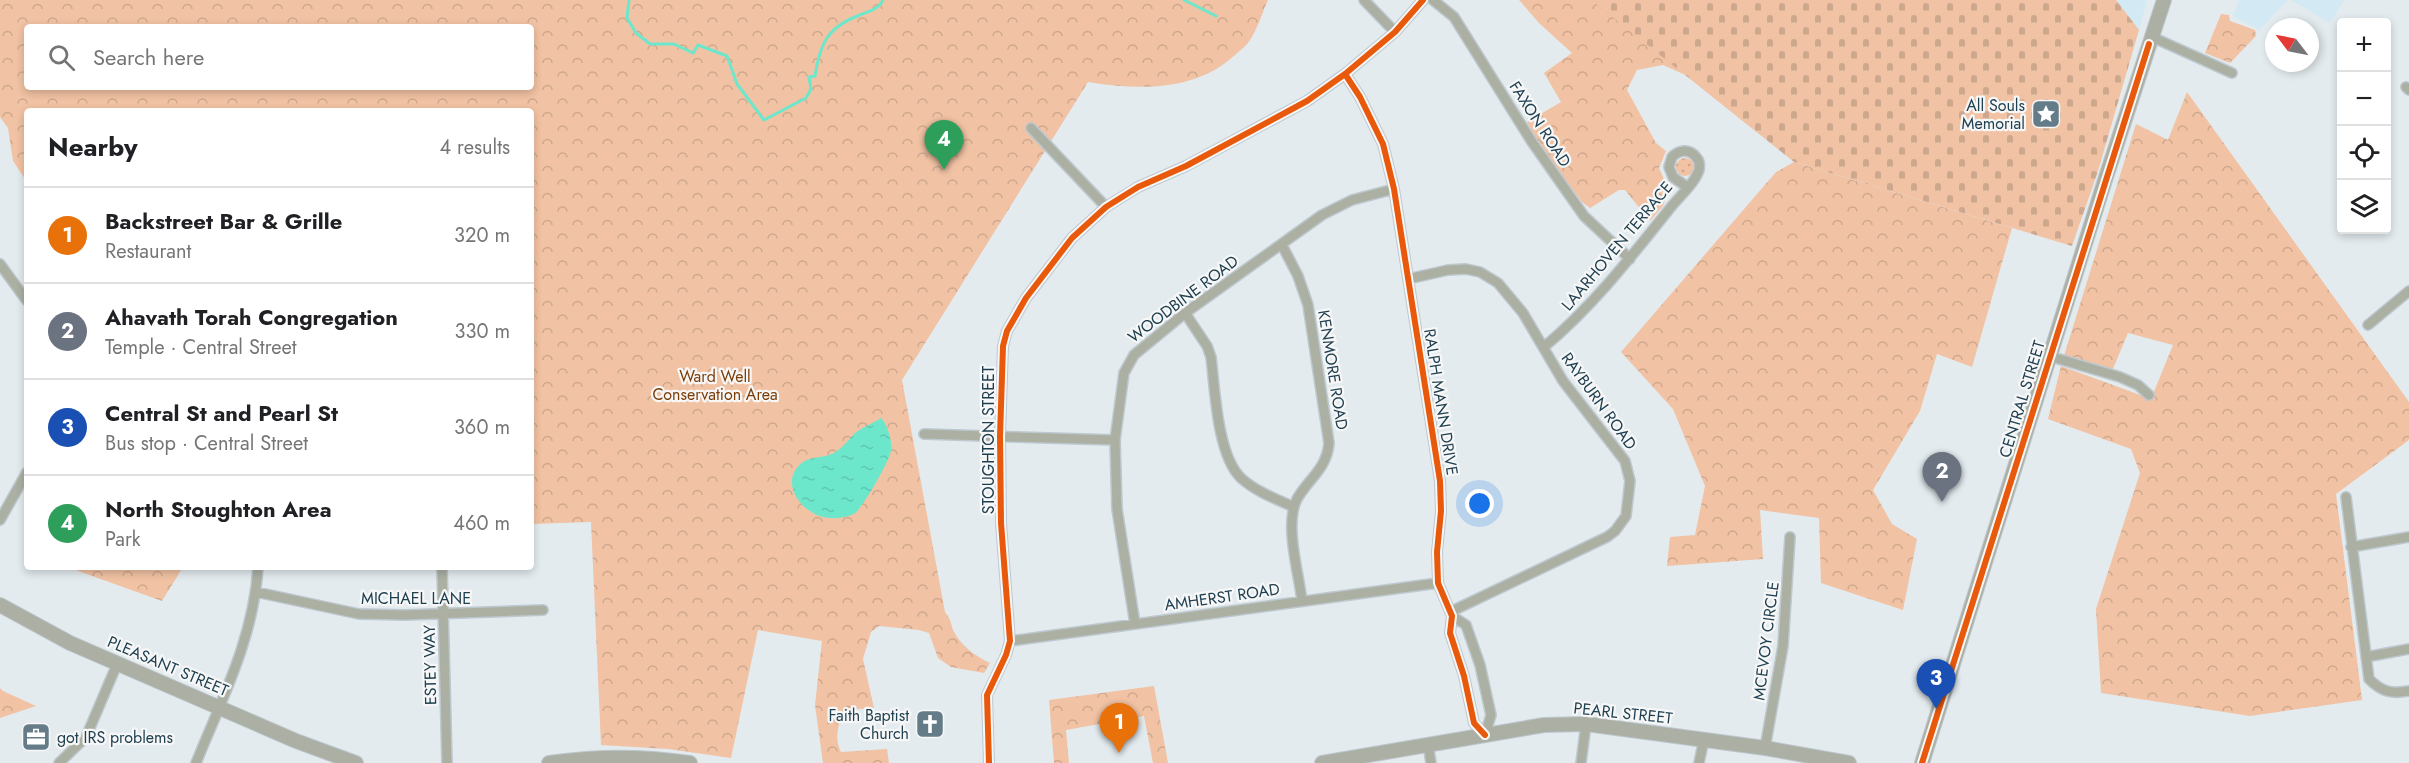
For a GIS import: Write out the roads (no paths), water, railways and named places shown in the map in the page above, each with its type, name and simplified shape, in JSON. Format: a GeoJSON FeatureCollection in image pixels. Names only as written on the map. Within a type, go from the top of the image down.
{"type":"FeatureCollection","features":[{"type":"Feature","properties":{"kind":"main road","name":"CENTRAL STREET"},"geometry":{"type":"LineString","coordinates":[[1922,763],[2049,356],[2164,0]]}},
{"type":"Feature","properties":{"kind":"main road","name":"PLEASANT STREET"},"geometry":{"type":"LineString","coordinates":[[0,605],[70,643],[324,752],[356,763]]}},
{"type":"Feature","properties":{"kind":"main road","name":"PEARL STREET"},"geometry":{"type":"LineString","coordinates":[[1322,763],[1544,725],[1586,724],[1765,748],[1849,763]]}},
{"type":"Feature","properties":{"kind":"main road"},"geometry":{"type":"LineString","coordinates":[[549,763],[626,756],[690,763]]}},
{"type":"Feature","properties":{"kind":"street"},"geometry":{"type":"LineString","coordinates":[[1364,0],[1395,32]]}},
{"type":"Feature","properties":{"kind":"street","name":"STOUGHTON STREET"},"geometry":{"type":"LineString","coordinates":[[989,763],[987,695],[1006,655],[1010,641],[1001,523],[1000,436],[1003,346],[1007,331],[1026,298],[1072,238],[1106,207],[1138,187],[1186,166],[1307,101],[1345,74],[1395,32],[1423,0]]}},
{"type":"Feature","properties":{"kind":"street","name":"FAXON ROAD"},"geometry":{"type":"LineString","coordinates":[[1433,0],[1454,17],[1532,142],[1584,216],[1630,259]]}},
{"type":"Feature","properties":{"kind":"street"},"geometry":{"type":"LineString","coordinates":[[2152,37],[2232,73]]}},
{"type":"Feature","properties":{"kind":"street","name":"RALPH MANN DRIVE"},"geometry":{"type":"LineString","coordinates":[[1345,74],[1360,97],[1383,144],[1394,189],[1440,481],[1438,583],[1451,614],[1450,633],[1464,676],[1474,723],[1485,735]]}},
{"type":"Feature","properties":{"kind":"street"},"geometry":{"type":"LineString","coordinates":[[1031,129],[1106,207]]}},
{"type":"Feature","properties":{"kind":"street","name":"LAARHOVEN TERRACE"},"geometry":{"type":"LineString","coordinates":[[1544,347],[1589,306],[1687,187]]}},
{"type":"Feature","properties":{"kind":"street","name":"WOODBINE ROAD"},"geometry":{"type":"LineString","coordinates":[[1135,624],[1117,509],[1115,440],[1124,373],[1134,355],[1185,313],[1322,215],[1352,200],[1394,189]]}},
{"type":"Feature","properties":{"kind":"street","name":"KENMORE ROAD"},"geometry":{"type":"LineString","coordinates":[[1282,245],[1298,276],[1305,296],[1329,443],[1322,466],[1297,498],[1294,507]]}},
{"type":"Feature","properties":{"kind":"street"},"geometry":{"type":"LineString","coordinates":[[0,264],[24,297]]}},
{"type":"Feature","properties":{"kind":"street","name":"RAYBURN ROAD"},"geometry":{"type":"LineString","coordinates":[[1408,279],[1466,268],[1480,272],[1498,284],[1523,313],[1568,388],[1625,461],[1630,481],[1626,516],[1615,531],[1596,544],[1451,614]]}},
{"type":"Feature","properties":{"kind":"street"},"geometry":{"type":"LineString","coordinates":[[2368,325],[2407,297]]}},
{"type":"Feature","properties":{"kind":"street"},"geometry":{"type":"LineString","coordinates":[[1185,313],[1207,346],[1222,439],[1230,463],[1246,482],[1294,507],[1292,525],[1302,601]]}},
{"type":"Feature","properties":{"kind":"street"},"geometry":{"type":"LineString","coordinates":[[2049,356],[2120,377],[2138,385],[2149,395]]}},
{"type":"Feature","properties":{"kind":"street"},"geometry":{"type":"LineString","coordinates":[[924,434],[1115,440]]}},
{"type":"Feature","properties":{"kind":"street"},"geometry":{"type":"LineString","coordinates":[[0,520],[24,477]]}},
{"type":"Feature","properties":{"kind":"street"},"geometry":{"type":"LineString","coordinates":[[2346,497],[2369,679],[2379,689],[2391,694],[2409,691]]}},
{"type":"Feature","properties":{"kind":"street","name":"MCEVOY CIRCLE"},"geometry":{"type":"LineString","coordinates":[[1765,748],[1784,646],[1790,537]]}},
{"type":"Feature","properties":{"kind":"street"},"geometry":{"type":"LineString","coordinates":[[2351,547],[2409,537]]}},
{"type":"Feature","properties":{"kind":"street"},"geometry":{"type":"LineString","coordinates":[[196,763],[243,645],[256,592],[258,570]]}},
{"type":"Feature","properties":{"kind":"street","name":"ESTEY WAY"},"geometry":{"type":"LineString","coordinates":[[442,570],[447,763]]}},
{"type":"Feature","properties":{"kind":"street","name":"AMHERST ROAD"},"geometry":{"type":"LineString","coordinates":[[1010,641],[1438,583]]}},
{"type":"Feature","properties":{"kind":"street","name":"MICHAEL LANE"},"geometry":{"type":"LineString","coordinates":[[256,592],[359,614],[405,615],[543,610]]}},
{"type":"Feature","properties":{"kind":"street","name":"RALPH MANN DRIVE"},"geometry":{"type":"LineString","coordinates":[[1451,614],[1466,625],[1480,665],[1491,715],[1485,735]]}},
{"type":"Feature","properties":{"kind":"street"},"geometry":{"type":"LineString","coordinates":[[2366,657],[2409,649]]}},
{"type":"Feature","properties":{"kind":"street"},"geometry":{"type":"LineString","coordinates":[[59,763],[86,738],[118,662]]}},
{"type":"Feature","properties":{"kind":"street"},"geometry":{"type":"LineString","coordinates":[[1581,763],[1586,724]]}},
{"type":"Feature","properties":{"kind":"street"},"geometry":{"type":"LineString","coordinates":[[1699,763],[1704,740]]}},
{"type":"Feature","properties":{"kind":"street"},"geometry":{"type":"LineString","coordinates":[[1428,744],[1431,763]]}},
{"type":"Feature","properties":{"kind":"water"},"geometry":{"type":"Polygon","coordinates":[[[881,418],[889,433],[891,451],[881,474],[858,510],[849,516],[831,518],[815,514],[804,506],[795,495],[793,488],[793,474],[797,468],[807,460],[834,453],[854,434],[881,418]]]}},
{"type":"Feature","properties":{"kind":"waterway"},"geometry":{"type":"LineString","coordinates":[[629,0],[627,18],[636,33],[650,44],[674,44],[693,53],[698,45],[727,56],[737,84],[764,120],[806,98],[811,89],[809,77],[815,76],[827,38],[840,25],[876,8],[883,0]]}},
{"type":"Feature","properties":{"kind":"waterway"},"geometry":{"type":"LineString","coordinates":[[1184,0],[1216,16]]}},
{"type":"Feature","properties":{"kind":"place","name":"All Souls Memorial"},"geometry":{"type":"Point","coordinates":[2046,114]}},
{"type":"Feature","properties":{"kind":"place","name":"North Stoughton Area"},"geometry":{"type":"Point","coordinates":[944,170]}},
{"type":"Feature","properties":{"kind":"place","name":"Ahavath Torah Congregation"},"geometry":{"type":"Point","coordinates":[1942,502]}},
{"type":"Feature","properties":{"kind":"place","name":"Central St and Pearl St"},"geometry":{"type":"Point","coordinates":[1936,709]}},
{"type":"Feature","properties":{"kind":"place","name":"Faith Baptist Church"},"geometry":{"type":"Point","coordinates":[930,724]}},
{"type":"Feature","properties":{"kind":"place","name":"got IRS problems"},"geometry":{"type":"Point","coordinates":[36,737]}},
{"type":"Feature","properties":{"kind":"place","name":"Backstreet Bar & Grille"},"geometry":{"type":"Point","coordinates":[1119,753]}},
{"type":"Feature","properties":{"kind":"park label","name":"Ward Well Conservation Area"},"geometry":{"type":"Point","coordinates":[715,385]}}]}
